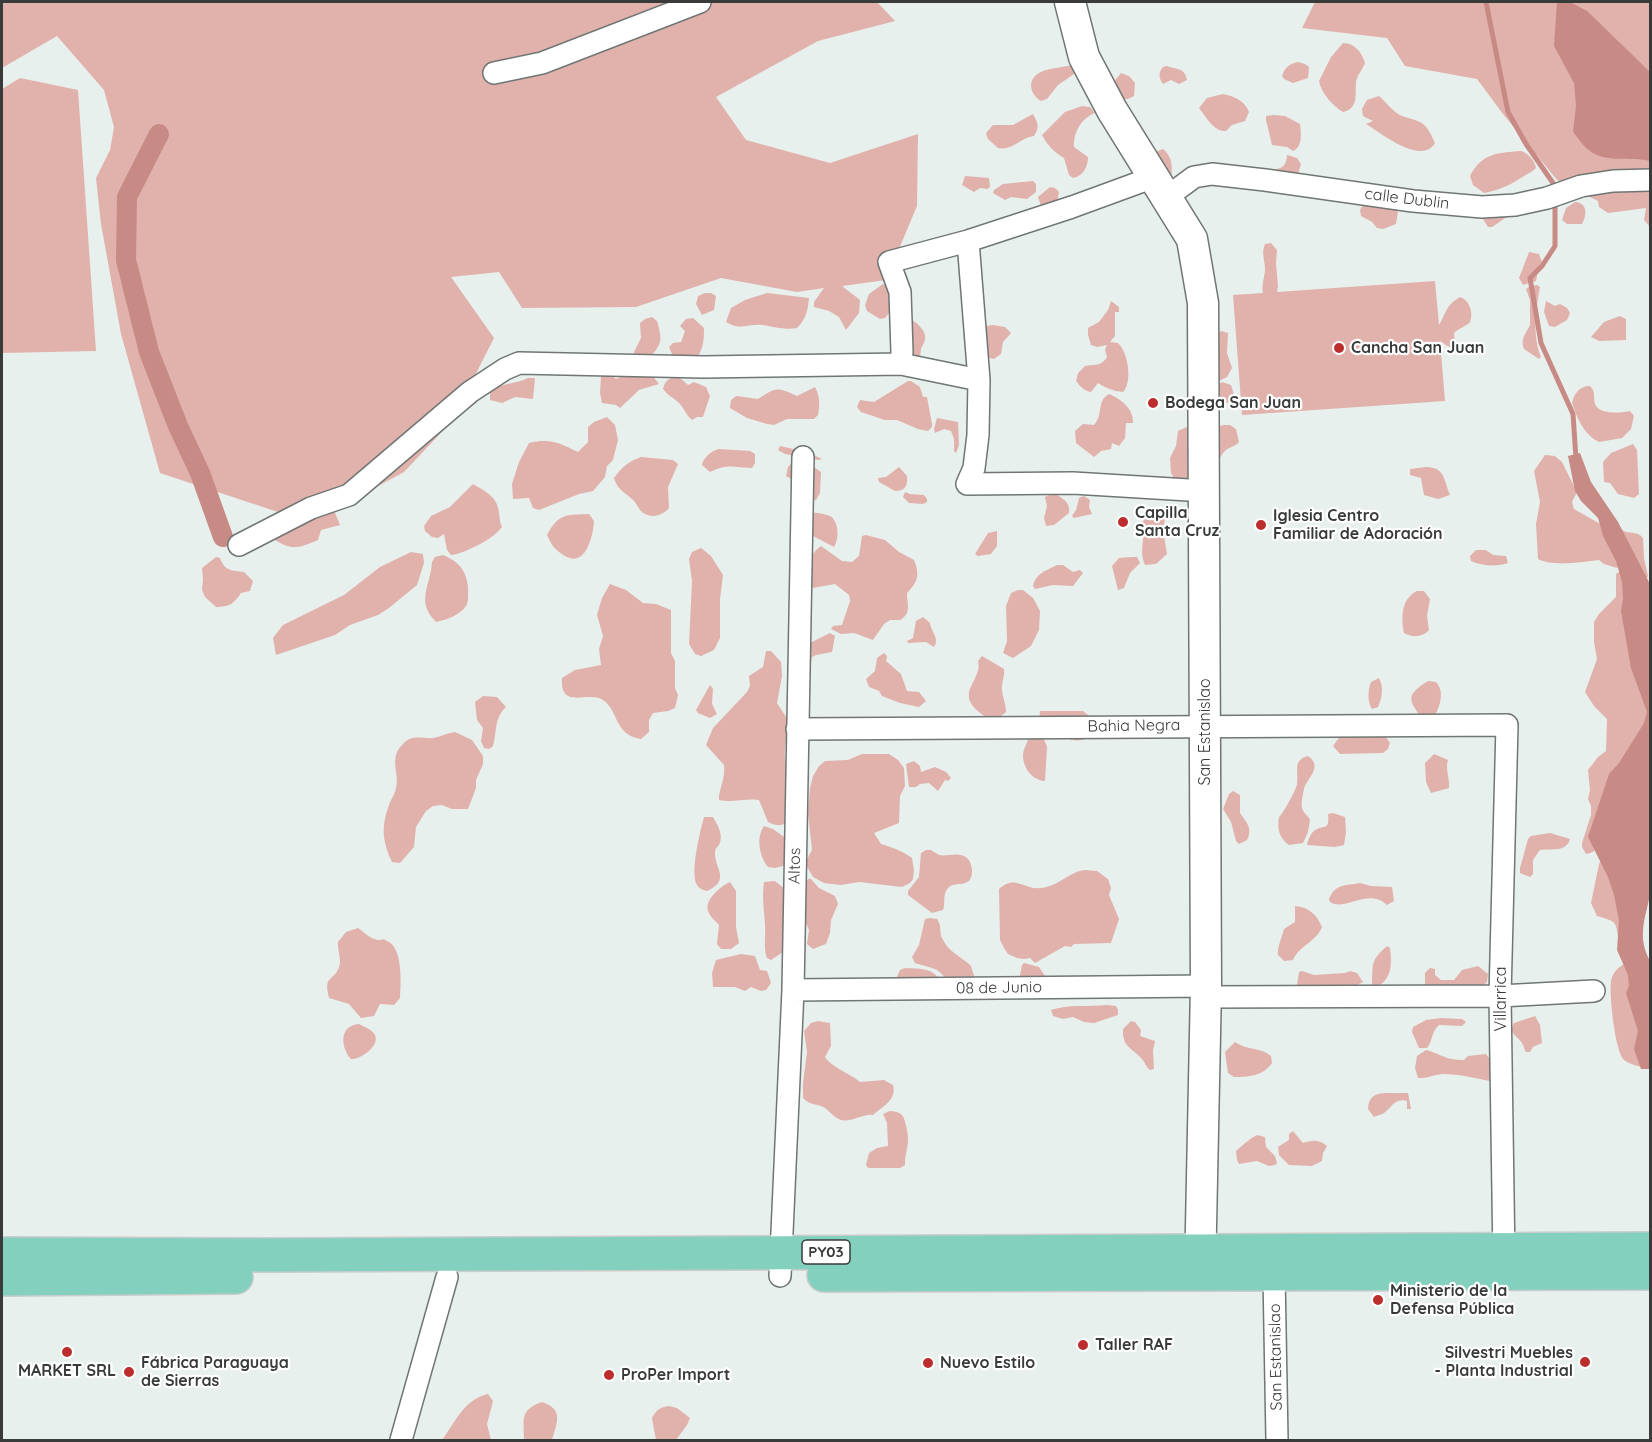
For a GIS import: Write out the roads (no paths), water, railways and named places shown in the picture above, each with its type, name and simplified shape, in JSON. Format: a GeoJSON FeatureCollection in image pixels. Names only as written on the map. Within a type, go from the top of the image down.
{"type":"FeatureCollection","features":[{"type":"Feature","properties":{"kind":"highway","name":"PY03"},"geometry":{"type":"LineString","coordinates":[[1200,1262],[1274,1274],[1504,1261],[1650,1249]]}},
{"type":"Feature","properties":{"kind":"highway","name":"PY03"},"geometry":{"type":"LineString","coordinates":[[2,1254],[270,1266],[447,1277],[618,1265]]}},
{"type":"Feature","properties":{"kind":"highway","name":"PY03"},"geometry":{"type":"LineString","coordinates":[[2,1279],[270,1266],[1200,1262],[1504,1261],[1650,1273]]}},
{"type":"Feature","properties":{"kind":"main road","name":"San Estanislao"},"geometry":{"type":"LineString","coordinates":[[1070,2],[1084,57],[1112,110],[1192,238],[1203,303],[1205,991],[1200,1262]]}},
{"type":"Feature","properties":{"kind":"street"},"geometry":{"type":"LineString","coordinates":[[494,73],[542,63],[700,2]]}},
{"type":"Feature","properties":{"kind":"street","name":"calle Dublin"},"geometry":{"type":"LineString","coordinates":[[901,364],[900,292],[889,262],[968,241],[1072,207],[1161,187],[1194,177],[1212,174],[1413,201],[1482,207],[1515,205],[1547,198],[1581,186],[1613,181],[1650,180]]}},
{"type":"Feature","properties":{"kind":"street"},"geometry":{"type":"LineString","coordinates":[[968,241],[979,380],[978,443],[974,468],[967,484],[1072,483],[1205,491]]}},
{"type":"Feature","properties":{"kind":"street"},"geometry":{"type":"LineString","coordinates":[[239,545],[311,508],[349,495],[470,392],[505,369],[519,363],[724,368],[901,364],[979,380]]}},
{"type":"Feature","properties":{"kind":"street","name":"Altos"},"geometry":{"type":"LineString","coordinates":[[780,1264],[793,990],[803,457]]}},
{"type":"Feature","properties":{"kind":"street","name":"Bahia Negra"},"geometry":{"type":"LineString","coordinates":[[797,729],[1507,725]]}},
{"type":"Feature","properties":{"kind":"street","name":"Villarrica"},"geometry":{"type":"LineString","coordinates":[[1504,1261],[1500,996],[1507,725]]}},
{"type":"Feature","properties":{"kind":"street","name":"08 de Junio"},"geometry":{"type":"LineString","coordinates":[[793,990],[1205,991],[1500,996],[1594,991]]}},
{"type":"Feature","properties":{"kind":"street","name":"San Estanislao"},"geometry":{"type":"LineString","coordinates":[[1274,1274],[1277,1440]]}},
{"type":"Feature","properties":{"kind":"street"},"geometry":{"type":"LineString","coordinates":[[401,1440],[447,1277]]}},
{"type":"Feature","properties":{"kind":"waterway"},"geometry":{"type":"LineString","coordinates":[[1486,2],[1508,112],[1526,144],[1553,183]]}},
{"type":"Feature","properties":{"kind":"waterway"},"geometry":{"type":"LineString","coordinates":[[159,134],[127,197],[126,260],[149,352],[178,426],[200,473],[223,537]]}},
{"type":"Feature","properties":{"kind":"waterway"},"geometry":{"type":"LineString","coordinates":[[1555,202],[1555,246],[1542,266],[1530,278],[1541,343],[1573,414],[1576,459]]}},
{"type":"Feature","properties":{"kind":"place","name":"Cancha San Juan"},"geometry":{"type":"Point","coordinates":[1339,348]}},
{"type":"Feature","properties":{"kind":"place","name":"Bodega San Juan"},"geometry":{"type":"Point","coordinates":[1153,403]}},
{"type":"Feature","properties":{"kind":"place","name":"Capilla Santa Cruz"},"geometry":{"type":"Point","coordinates":[1123,522]}},
{"type":"Feature","properties":{"kind":"place","name":"Iglesia Centro Familiar de Adoración"},"geometry":{"type":"Point","coordinates":[1261,525]}},
{"type":"Feature","properties":{"kind":"place","name":"Ministerio de la Defensa Pública"},"geometry":{"type":"Point","coordinates":[1378,1300]}},
{"type":"Feature","properties":{"kind":"place","name":"Taller RAF"},"geometry":{"type":"Point","coordinates":[1083,1345]}},
{"type":"Feature","properties":{"kind":"place","name":"MARKET SRL"},"geometry":{"type":"Point","coordinates":[67,1352]}},
{"type":"Feature","properties":{"kind":"place","name":"Silvestri Muebles - Planta Industrial"},"geometry":{"type":"Point","coordinates":[1585,1362]}},
{"type":"Feature","properties":{"kind":"place","name":"Nuevo Estilo"},"geometry":{"type":"Point","coordinates":[928,1363]}},
{"type":"Feature","properties":{"kind":"place","name":"Fábrica Paraguaya de Sierras"},"geometry":{"type":"Point","coordinates":[129,1372]}},
{"type":"Feature","properties":{"kind":"place","name":"ProPer Import"},"geometry":{"type":"Point","coordinates":[609,1375]}}]}
